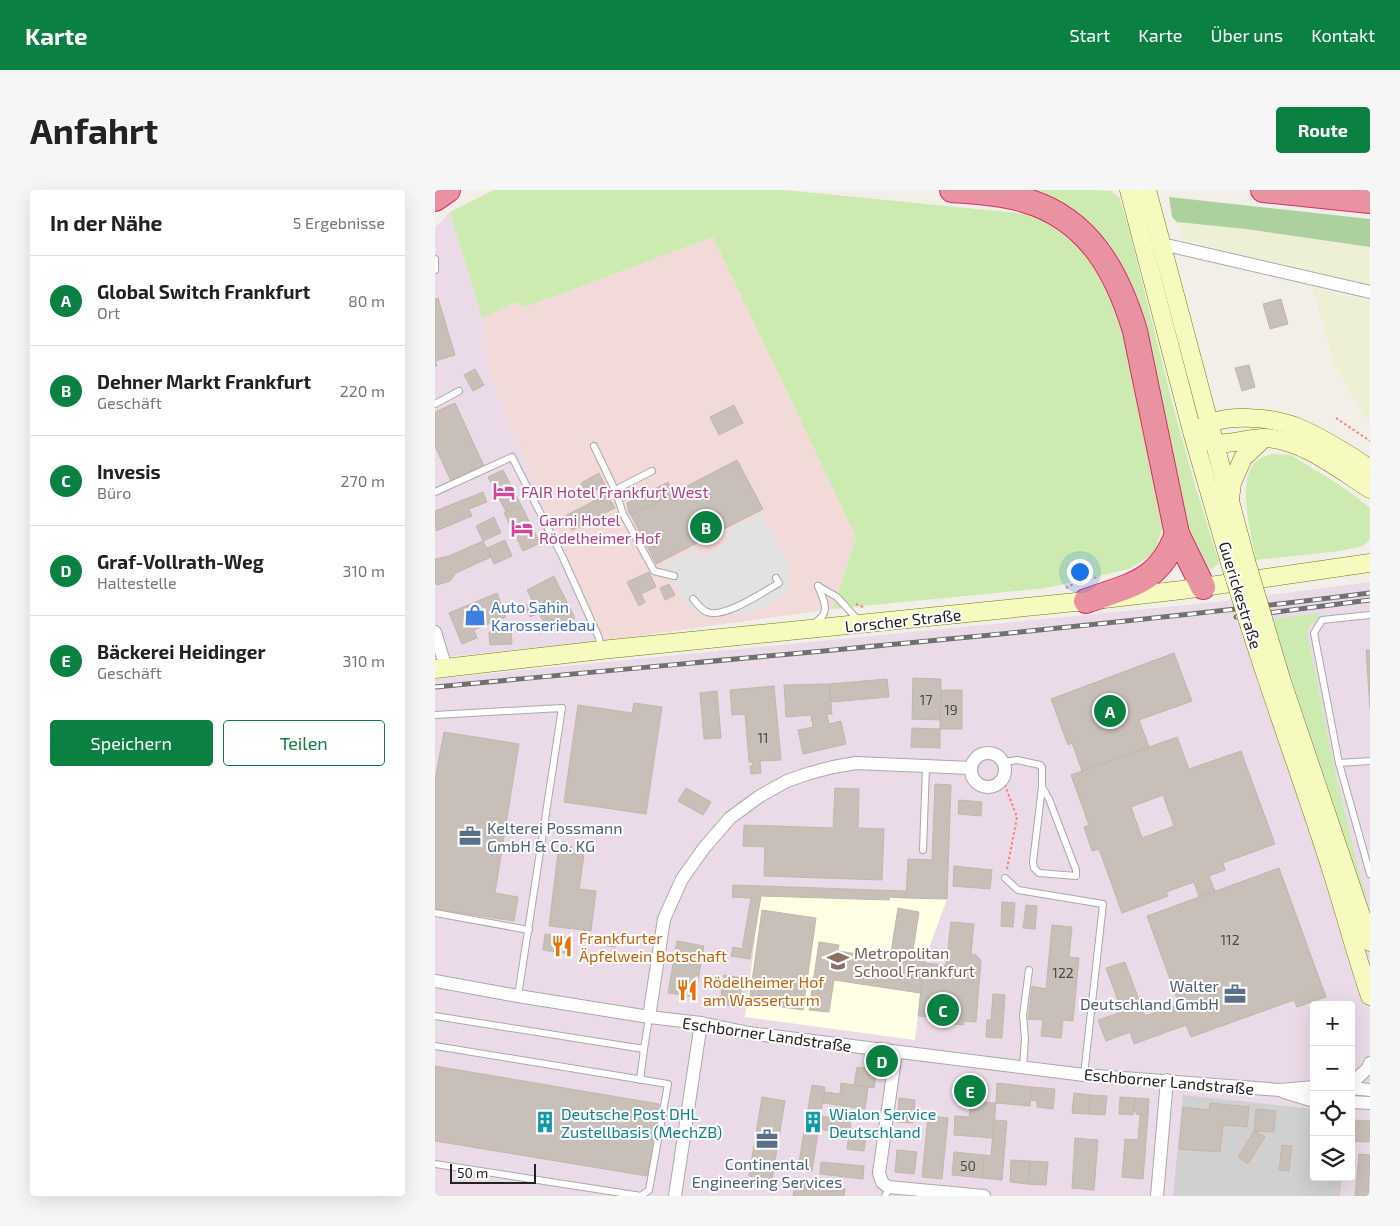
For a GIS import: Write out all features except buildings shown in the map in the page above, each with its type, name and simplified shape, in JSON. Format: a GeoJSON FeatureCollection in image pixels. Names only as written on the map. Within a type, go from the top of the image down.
{"type":"FeatureCollection","features":[{"type":"Feature","properties":{"kind":"highway"},"geometry":{"type":"LineString","coordinates":[[435,199],[448,190]]}},
{"type":"Feature","properties":{"kind":"highway"},"geometry":{"type":"LineString","coordinates":[[952,190],[982,192],[1023,200],[1046,208],[1063,216],[1081,231],[1106,262],[1128,307],[1135,331],[1177,534],[1203,587]]}},
{"type":"Feature","properties":{"kind":"highway"},"geometry":{"type":"LineString","coordinates":[[1263,190],[1370,201]]}},
{"type":"Feature","properties":{"kind":"highway"},"geometry":{"type":"LineString","coordinates":[[1086,601],[1147,577],[1160,566],[1171,552],[1177,534]]}},
{"type":"Feature","properties":{"kind":"main road","name":"Guerickestraße"},"geometry":{"type":"LineString","coordinates":[[1129,190],[1193,435],[1238,562],[1258,626],[1282,682],[1370,942]]}},
{"type":"Feature","properties":{"kind":"main road","name":"Guerickestraße"},"geometry":{"type":"LineString","coordinates":[[1147,190],[1229,502],[1238,562]]}},
{"type":"Feature","properties":{"kind":"main road"},"geometry":{"type":"LineString","coordinates":[[1369,489],[1306,449],[1287,441],[1264,438],[1215,445],[1193,435],[1209,423],[1239,418],[1265,419],[1297,427],[1370,469]]}},
{"type":"Feature","properties":{"kind":"main road"},"geometry":{"type":"LineString","coordinates":[[1229,502],[1232,483],[1243,458],[1264,438]]}},
{"type":"Feature","properties":{"kind":"main road"},"geometry":{"type":"LineString","coordinates":[[1347,565],[1370,550]]}},
{"type":"Feature","properties":{"kind":"main road","name":"Lorscher Straße"},"geometry":{"type":"LineString","coordinates":[[441,668],[803,630],[866,616],[1086,601],[1203,587],[1370,563]]}},
{"type":"Feature","properties":{"kind":"main road","name":"Guerickestraße"},"geometry":{"type":"LineString","coordinates":[[1258,626],[1269,686],[1332,873],[1370,996]]}},
{"type":"Feature","properties":{"kind":"street"},"geometry":{"type":"LineString","coordinates":[[1161,246],[1171,246],[1370,292]]}},
{"type":"Feature","properties":{"kind":"street"},"geometry":{"type":"LineString","coordinates":[[435,632],[441,668]]}},
{"type":"Feature","properties":{"kind":"street"},"geometry":{"type":"LineString","coordinates":[[989,752],[997,754],[1004,762],[1006,772],[1003,780],[995,786],[985,787],[978,784],[971,775],[973,760],[981,754],[989,752]]}},
{"type":"Feature","properties":{"kind":"street"},"geometry":{"type":"LineString","coordinates":[[649,1017],[664,919],[682,879],[704,848],[730,818],[760,796],[787,781],[810,773],[856,764],[971,768]]}},
{"type":"Feature","properties":{"kind":"street","name":"Eschborner Landstraße"},"geometry":{"type":"LineString","coordinates":[[435,981],[649,1017],[701,1023],[749,1034],[1084,1075],[1280,1090],[1310,1087]]}},
{"type":"Feature","properties":{"kind":"street"},"geometry":{"type":"LineString","coordinates":[[675,1196],[701,1023]]}},
{"type":"Feature","properties":{"kind":"street"},"geometry":{"type":"LineString","coordinates":[[897,1052],[879,1173],[885,1188],[983,1196]]}},
{"type":"Feature","properties":{"kind":"street"},"geometry":{"type":"LineString","coordinates":[[1355,1080],[1368,1068],[1370,1063]]}},
{"type":"Feature","properties":{"kind":"street"},"geometry":{"type":"LineString","coordinates":[[1157,1196],[1167,1080]]}},
{"type":"Feature","properties":{"kind":"street"},"geometry":{"type":"LineString","coordinates":[[1355,1088],[1370,1090]]}},
{"type":"Feature","properties":{"kind":"street","name":"Eschborner Landstraße"},"geometry":{"type":"LineString","coordinates":[[1280,1090],[1310,1100]]}},
{"type":"Feature","properties":{"kind":"street"},"geometry":{"type":"LineString","coordinates":[[1355,1102],[1370,1103]]}},
{"type":"Feature","properties":{"kind":"lane"},"geometry":{"type":"LineString","coordinates":[[435,259],[435,270]]}},
{"type":"Feature","properties":{"kind":"lane"},"geometry":{"type":"LineString","coordinates":[[435,404],[459,391]]}},
{"type":"Feature","properties":{"kind":"lane"},"geometry":{"type":"LineString","coordinates":[[594,446],[615,490],[623,514],[654,571],[674,576]]}},
{"type":"Feature","properties":{"kind":"lane"},"geometry":{"type":"LineString","coordinates":[[435,492],[513,457],[599,638],[601,650]]}},
{"type":"Feature","properties":{"kind":"lane"},"geometry":{"type":"LineString","coordinates":[[615,490],[652,471]]}},
{"type":"Feature","properties":{"kind":"lane"},"geometry":{"type":"LineString","coordinates":[[693,599],[708,613],[720,613],[736,607],[779,583],[776,578]]}},
{"type":"Feature","properties":{"kind":"lane"},"geometry":{"type":"LineString","coordinates":[[803,630],[820,620],[825,612],[826,605],[818,586],[837,597],[853,615],[866,616]]}},
{"type":"Feature","properties":{"kind":"lane"},"geometry":{"type":"LineString","coordinates":[[1370,614],[1322,620],[1314,633],[1339,763],[1370,874]]}},
{"type":"Feature","properties":{"kind":"lane"},"geometry":{"type":"LineString","coordinates":[[435,715],[562,708],[518,996]]}},
{"type":"Feature","properties":{"kind":"lane"},"geometry":{"type":"LineString","coordinates":[[1004,762],[1017,760],[1040,765],[1041,767],[1042,787],[1033,862],[1034,868],[1039,873],[1076,876],[1076,870],[1049,798],[1042,787]]}},
{"type":"Feature","properties":{"kind":"lane"},"geometry":{"type":"LineString","coordinates":[[1339,763],[1370,761]]}},
{"type":"Feature","properties":{"kind":"lane"},"geometry":{"type":"LineString","coordinates":[[923,850],[926,766]]}},
{"type":"Feature","properties":{"kind":"lane"},"geometry":{"type":"LineString","coordinates":[[1005,878],[1018,890],[1103,904],[1084,1075]]}},
{"type":"Feature","properties":{"kind":"lane"},"geometry":{"type":"LineString","coordinates":[[435,913],[529,930]]}},
{"type":"Feature","properties":{"kind":"lane"},"geometry":{"type":"LineString","coordinates":[[1023,1067],[1025,1039],[1023,1015],[1029,970]]}},
{"type":"Feature","properties":{"kind":"lane"},"geometry":{"type":"LineString","coordinates":[[435,1016],[644,1048]]}},
{"type":"Feature","properties":{"kind":"lane"},"geometry":{"type":"LineString","coordinates":[[639,1080],[649,1017]]}},
{"type":"Feature","properties":{"kind":"lane"},"geometry":{"type":"LineString","coordinates":[[435,1046],[668,1084],[649,1190],[641,1196],[435,1164]]}},
{"type":"Feature","properties":{"kind":"path"},"geometry":{"type":"LineString","coordinates":[[1336,418],[1370,441]]}},
{"type":"Feature","properties":{"kind":"path"},"geometry":{"type":"LineString","coordinates":[[1062,589],[1081,580],[1103,576]]}},
{"type":"Feature","properties":{"kind":"path"},"geometry":{"type":"LineString","coordinates":[[853,602],[863,608],[866,616]]}},
{"type":"Feature","properties":{"kind":"path"},"geometry":{"type":"LineString","coordinates":[[1003,780],[1017,817],[1005,878]]}},
{"type":"Feature","properties":{"kind":"shaded area"},"geometry":{"type":"Polygon","coordinates":[[[450,212],[482,318],[489,373],[602,641],[435,658],[435,228],[450,212]]]}},
{"type":"Feature","properties":{"kind":"shaded area"},"geometry":{"type":"Polygon","coordinates":[[[1177,222],[1246,229],[1370,247],[1370,287],[1184,240],[1177,222]]]}},
{"type":"Feature","properties":{"kind":"shaded area"},"geometry":{"type":"Polygon","coordinates":[[[713,237],[856,537],[833,609],[602,641],[489,373],[482,318],[516,302],[526,307],[713,237]]]}},
{"type":"Feature","properties":{"kind":"shaded area"},"geometry":{"type":"Polygon","coordinates":[[[1312,287],[1370,301],[1370,422],[1364,416],[1335,366],[1312,287]]]}},
{"type":"Feature","properties":{"kind":"shaded area"},"geometry":{"type":"Polygon","coordinates":[[[762,513],[789,564],[788,594],[752,613],[701,616],[682,598],[664,564],[695,548],[700,559],[728,544],[723,533],[762,513]]]}},
{"type":"Feature","properties":{"kind":"shaded area"},"geometry":{"type":"Polygon","coordinates":[[[1370,582],[1370,1196],[435,1196],[435,679],[1217,602],[1370,582]]]}},
{"type":"Feature","properties":{"kind":"shaded area","name":"Metropolitan School Frankfurt"},"geometry":{"type":"Polygon","coordinates":[[[762,886],[947,892],[947,899],[925,959],[915,1040],[745,1017],[762,886]]]}},
{"type":"Feature","properties":{"kind":"shaded area"},"geometry":{"type":"Polygon","coordinates":[[[435,1010],[447,1012],[443,1035],[435,1033],[435,1010]]]}},
{"type":"Feature","properties":{"kind":"shaded area"},"geometry":{"type":"Polygon","coordinates":[[[1183,1095],[1310,1109],[1310,1181],[1342,1181],[1340,1196],[1173,1196],[1183,1095]]]}},
{"type":"Feature","properties":{"kind":"green space"},"geometry":{"type":"Polygon","coordinates":[[[494,190],[784,190],[1037,215],[1093,256],[1118,303],[1163,526],[1154,554],[1129,569],[1046,588],[833,609],[856,537],[713,237],[526,307],[516,302],[482,318],[450,212],[494,190]]]}},
{"type":"Feature","properties":{"kind":"green space"},"geometry":{"type":"Polygon","coordinates":[[[1017,190],[1111,191],[1119,197],[1174,410],[1219,563],[1212,569],[1206,568],[1190,547],[1125,280],[1017,190]]]}},
{"type":"Feature","properties":{"kind":"green space"},"geometry":{"type":"Polygon","coordinates":[[[1169,197],[1370,219],[1370,247],[1246,229],[1177,222],[1172,217],[1169,197]]]}},
{"type":"Feature","properties":{"kind":"green space"},"geometry":{"type":"Polygon","coordinates":[[[1272,454],[1291,455],[1346,489],[1370,508],[1370,539],[1363,546],[1340,551],[1256,560],[1247,507],[1247,479],[1251,468],[1258,460],[1272,454]]]}},
{"type":"Feature","properties":{"kind":"green space"},"geometry":{"type":"Polygon","coordinates":[[[1318,613],[1319,618],[1310,626],[1307,632],[1334,766],[1360,876],[1370,904],[1361,884],[1298,699],[1275,624],[1275,619],[1318,613]]]}},
{"type":"Feature","properties":{"kind":"railway"},"geometry":{"type":"LineString","coordinates":[[435,687],[1020,632],[1370,593]]}},
{"type":"Feature","properties":{"kind":"railway"},"geometry":{"type":"LineString","coordinates":[[1236,617],[1370,600]]}},
{"type":"Feature","properties":{"kind":"place","name":"FAIR Hotel Frankfurt West"},"geometry":{"type":"Point","coordinates":[504,491]}},
{"type":"Feature","properties":{"kind":"place","name":"Dehner Markt Frankfurt"},"geometry":{"type":"Point","coordinates":[706,527]}},
{"type":"Feature","properties":{"kind":"place","name":"Garni Hotel Rödelheimer Hof"},"geometry":{"type":"Point","coordinates":[522,528]}},
{"type":"Feature","properties":{"kind":"place","name":"Auto Sahin Karosseriebau"},"geometry":{"type":"Point","coordinates":[475,615]}},
{"type":"Feature","properties":{"kind":"place","name":"Global Switch Frankfurt"},"geometry":{"type":"Point","coordinates":[1110,711]}},
{"type":"Feature","properties":{"kind":"place","name":"Kelterei Possmann GmbH & Co. KG"},"geometry":{"type":"Point","coordinates":[470,836]}},
{"type":"Feature","properties":{"kind":"place","name":"Frankfurter Äpfelwein Botschaft"},"geometry":{"type":"Point","coordinates":[562,946]}},
{"type":"Feature","properties":{"kind":"place","name":"Metropolitan School Frankfurt"},"geometry":{"type":"Point","coordinates":[838,961]}},
{"type":"Feature","properties":{"kind":"place","name":"Rödelheimer Hof am Wasserturm"},"geometry":{"type":"Point","coordinates":[687,990]}},
{"type":"Feature","properties":{"kind":"place","name":"Walter Deutschland GmbH"},"geometry":{"type":"Point","coordinates":[1235,994]}},
{"type":"Feature","properties":{"kind":"place","name":"Invesis"},"geometry":{"type":"Point","coordinates":[943,1010]}},
{"type":"Feature","properties":{"kind":"place","name":"Graf-Vollrath-Weg"},"geometry":{"type":"Point","coordinates":[882,1061]}},
{"type":"Feature","properties":{"kind":"place","name":"Bäckerei Heidinger"},"geometry":{"type":"Point","coordinates":[970,1091]}},
{"type":"Feature","properties":{"kind":"place","name":"Deutsche Post DHL Zustellbasis (MechZB)"},"geometry":{"type":"Point","coordinates":[545,1122]}},
{"type":"Feature","properties":{"kind":"place","name":"Wialon Service Deutschland"},"geometry":{"type":"Point","coordinates":[813,1122]}},
{"type":"Feature","properties":{"kind":"place","name":"Continental Engineering Services"},"geometry":{"type":"Point","coordinates":[767,1139]}}]}
